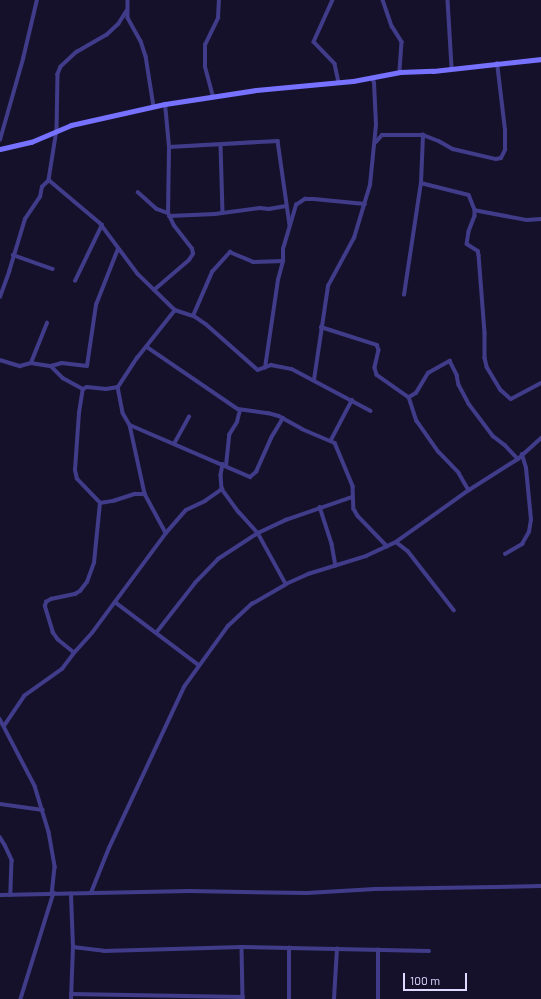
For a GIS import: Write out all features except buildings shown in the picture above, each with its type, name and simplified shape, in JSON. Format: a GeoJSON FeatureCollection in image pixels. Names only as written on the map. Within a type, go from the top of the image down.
{"type":"FeatureCollection","features":[{"type":"Feature","properties":{"kind":"street"},"geometry":{"type":"LineString","coordinates":[[0,140],[22,66],[37,0]]}},
{"type":"Feature","properties":{"kind":"street"},"geometry":{"type":"LineString","coordinates":[[128,0],[128,18],[144,47],[154,107]]}},
{"type":"Feature","properties":{"kind":"street"},"geometry":{"type":"LineString","coordinates":[[213,97],[205,67],[205,45],[218,18],[219,0]]}},
{"type":"Feature","properties":{"kind":"street"},"geometry":{"type":"LineString","coordinates":[[333,0],[314,42],[335,64],[339,83]]}},
{"type":"Feature","properties":{"kind":"street"},"geometry":{"type":"LineString","coordinates":[[383,0],[392,26],[402,42],[400,72]]}},
{"type":"Feature","properties":{"kind":"street"},"geometry":{"type":"LineString","coordinates":[[448,0],[452,67]]}},
{"type":"Feature","properties":{"kind":"street"},"geometry":{"type":"LineString","coordinates":[[0,297],[25,219],[40,197],[42,187],[49,180],[57,130],[58,74],[61,67],[77,52],[107,35],[119,24],[127,11]]}},
{"type":"Feature","properties":{"kind":"street"},"geometry":{"type":"LineString","coordinates":[[0,149],[31,142],[57,130],[88,121],[165,104],[256,90],[339,83],[400,72],[433,71],[452,67],[541,59]]}},
{"type":"Feature","properties":{"kind":"street"},"geometry":{"type":"LineString","coordinates":[[376,142],[382,135],[423,135],[453,148],[496,159],[501,158],[504,154],[506,130],[498,63]]}},
{"type":"Feature","properties":{"kind":"street"},"geometry":{"type":"LineString","coordinates":[[314,380],[328,286],[354,238],[370,185],[376,142],[374,83],[372,78]]}},
{"type":"Feature","properties":{"kind":"street"},"geometry":{"type":"LineString","coordinates":[[154,290],[189,260],[193,254],[192,249],[174,226],[169,214],[170,147],[165,104]]}},
{"type":"Feature","properties":{"kind":"street"},"geometry":{"type":"LineString","coordinates":[[376,125],[382,135]]}},
{"type":"Feature","properties":{"kind":"street"},"geometry":{"type":"LineString","coordinates":[[404,295],[421,183],[423,135]]}},
{"type":"Feature","properties":{"kind":"street"},"geometry":{"type":"LineString","coordinates":[[170,147],[278,141],[290,226]]}},
{"type":"Feature","properties":{"kind":"street"},"geometry":{"type":"LineString","coordinates":[[221,145],[223,212]]}},
{"type":"Feature","properties":{"kind":"street"},"geometry":{"type":"LineString","coordinates":[[49,180],[102,225],[118,249],[138,274],[175,310],[193,316],[218,333],[258,370],[271,366],[285,367],[314,380],[371,411]]}},
{"type":"Feature","properties":{"kind":"street"},"geometry":{"type":"LineString","coordinates":[[421,183],[469,195],[475,210],[475,216],[469,232],[467,244],[478,251],[480,255],[485,332],[484,358],[487,367],[501,390],[511,399],[541,383]]}},
{"type":"Feature","properties":{"kind":"street"},"geometry":{"type":"LineString","coordinates":[[138,192],[157,209],[169,214],[223,212],[260,208],[269,209],[286,206]]}},
{"type":"Feature","properties":{"kind":"street"},"geometry":{"type":"LineString","coordinates":[[265,368],[278,280],[283,261],[283,249],[296,205],[305,199],[365,204]]}},
{"type":"Feature","properties":{"kind":"street"},"geometry":{"type":"LineString","coordinates":[[475,210],[527,220],[541,218]]}},
{"type":"Feature","properties":{"kind":"street"},"geometry":{"type":"LineString","coordinates":[[75,281],[102,225]]}},
{"type":"Feature","properties":{"kind":"street"},"geometry":{"type":"LineString","coordinates":[[0,360],[20,366],[31,363],[51,366],[62,363],[86,366],[96,305],[118,249]]}},
{"type":"Feature","properties":{"kind":"street"},"geometry":{"type":"LineString","coordinates":[[193,316],[212,272],[230,252],[253,262],[283,261]]}},
{"type":"Feature","properties":{"kind":"street"},"geometry":{"type":"LineString","coordinates":[[13,255],[53,269]]}},
{"type":"Feature","properties":{"kind":"street"},"geometry":{"type":"LineString","coordinates":[[166,533],[145,494],[130,425],[123,413],[118,387],[137,358],[147,348],[175,310]]}},
{"type":"Feature","properties":{"kind":"street"},"geometry":{"type":"LineString","coordinates":[[31,363],[47,323]]}},
{"type":"Feature","properties":{"kind":"street"},"geometry":{"type":"LineString","coordinates":[[321,327],[376,344],[379,350],[375,368],[377,376],[409,397],[417,421],[439,452],[459,473],[469,490]]}},
{"type":"Feature","properties":{"kind":"street"},"geometry":{"type":"LineString","coordinates":[[147,348],[240,410],[268,413],[283,418],[302,429],[331,440],[338,448],[353,486],[352,497],[354,509],[358,516],[387,546]]}},
{"type":"Feature","properties":{"kind":"street"},"geometry":{"type":"LineString","coordinates":[[409,397],[416,393],[428,373],[450,362],[457,374],[459,385],[469,404],[493,436],[505,445],[518,459]]}},
{"type":"Feature","properties":{"kind":"street"},"geometry":{"type":"LineString","coordinates":[[51,366],[63,378],[82,389],[87,387],[101,389],[118,387]]}},
{"type":"Feature","properties":{"kind":"street"},"geometry":{"type":"LineString","coordinates":[[74,653],[58,640],[53,633],[45,606],[46,602],[51,599],[75,594],[87,582],[94,563],[100,503],[77,479],[75,470],[82,389]]}},
{"type":"Feature","properties":{"kind":"street"},"geometry":{"type":"LineString","coordinates":[[331,440],[352,400]]}},
{"type":"Feature","properties":{"kind":"street"},"geometry":{"type":"LineString","coordinates":[[240,410],[237,422],[229,435],[225,465],[221,474],[222,489],[238,512],[258,533],[286,584]]}},
{"type":"Feature","properties":{"kind":"street"},"geometry":{"type":"LineString","coordinates":[[174,444],[189,417]]}},
{"type":"Feature","properties":{"kind":"street"},"geometry":{"type":"LineString","coordinates":[[130,425],[250,477],[253,476],[271,438],[283,418]]}},
{"type":"Feature","properties":{"kind":"street"},"geometry":{"type":"LineString","coordinates":[[91,893],[109,848],[184,687],[216,641],[236,618],[252,604],[286,584],[308,574],[336,566],[396,542],[469,490],[518,459],[541,438]]}},
{"type":"Feature","properties":{"kind":"street"},"geometry":{"type":"LineString","coordinates":[[505,554],[522,544],[529,532],[531,520],[526,468],[522,455]]}},
{"type":"Feature","properties":{"kind":"street"},"geometry":{"type":"LineString","coordinates":[[4,726],[24,696],[62,669],[92,633],[166,533],[186,510],[205,502],[222,489]]}},
{"type":"Feature","properties":{"kind":"street"},"geometry":{"type":"LineString","coordinates":[[100,503],[113,501],[135,494],[145,494]]}},
{"type":"Feature","properties":{"kind":"street"},"geometry":{"type":"LineString","coordinates":[[156,633],[195,582],[218,559],[258,533],[320,507],[352,497]]}},
{"type":"Feature","properties":{"kind":"street"},"geometry":{"type":"LineString","coordinates":[[320,507],[332,544],[336,566]]}},
{"type":"Feature","properties":{"kind":"street"},"geometry":{"type":"LineString","coordinates":[[396,542],[408,551],[454,610]]}},
{"type":"Feature","properties":{"kind":"street"},"geometry":{"type":"LineString","coordinates":[[115,602],[199,665]]}},
{"type":"Feature","properties":{"kind":"street"},"geometry":{"type":"LineString","coordinates":[[0,719],[35,786],[43,810],[55,867],[53,894],[21,999]]}},
{"type":"Feature","properties":{"kind":"street"},"geometry":{"type":"LineString","coordinates":[[0,804],[43,810]]}},
{"type":"Feature","properties":{"kind":"street"},"geometry":{"type":"LineString","coordinates":[[0,837],[12,860],[11,895]]}},
{"type":"Feature","properties":{"kind":"street"},"geometry":{"type":"LineString","coordinates":[[0,895],[91,893],[307,893],[375,889],[541,886]]}},
{"type":"Feature","properties":{"kind":"street"},"geometry":{"type":"LineString","coordinates":[[71,894],[73,947],[71,997],[243,998],[242,947]]}},
{"type":"Feature","properties":{"kind":"street"},"geometry":{"type":"LineString","coordinates":[[73,947],[104,951],[242,947],[429,951]]}},
{"type":"Feature","properties":{"kind":"street"},"geometry":{"type":"LineString","coordinates":[[289,948],[289,999]]}},
{"type":"Feature","properties":{"kind":"street"},"geometry":{"type":"LineString","coordinates":[[334,999],[337,950]]}},
{"type":"Feature","properties":{"kind":"street"},"geometry":{"type":"LineString","coordinates":[[378,950],[378,999]]}}]}
